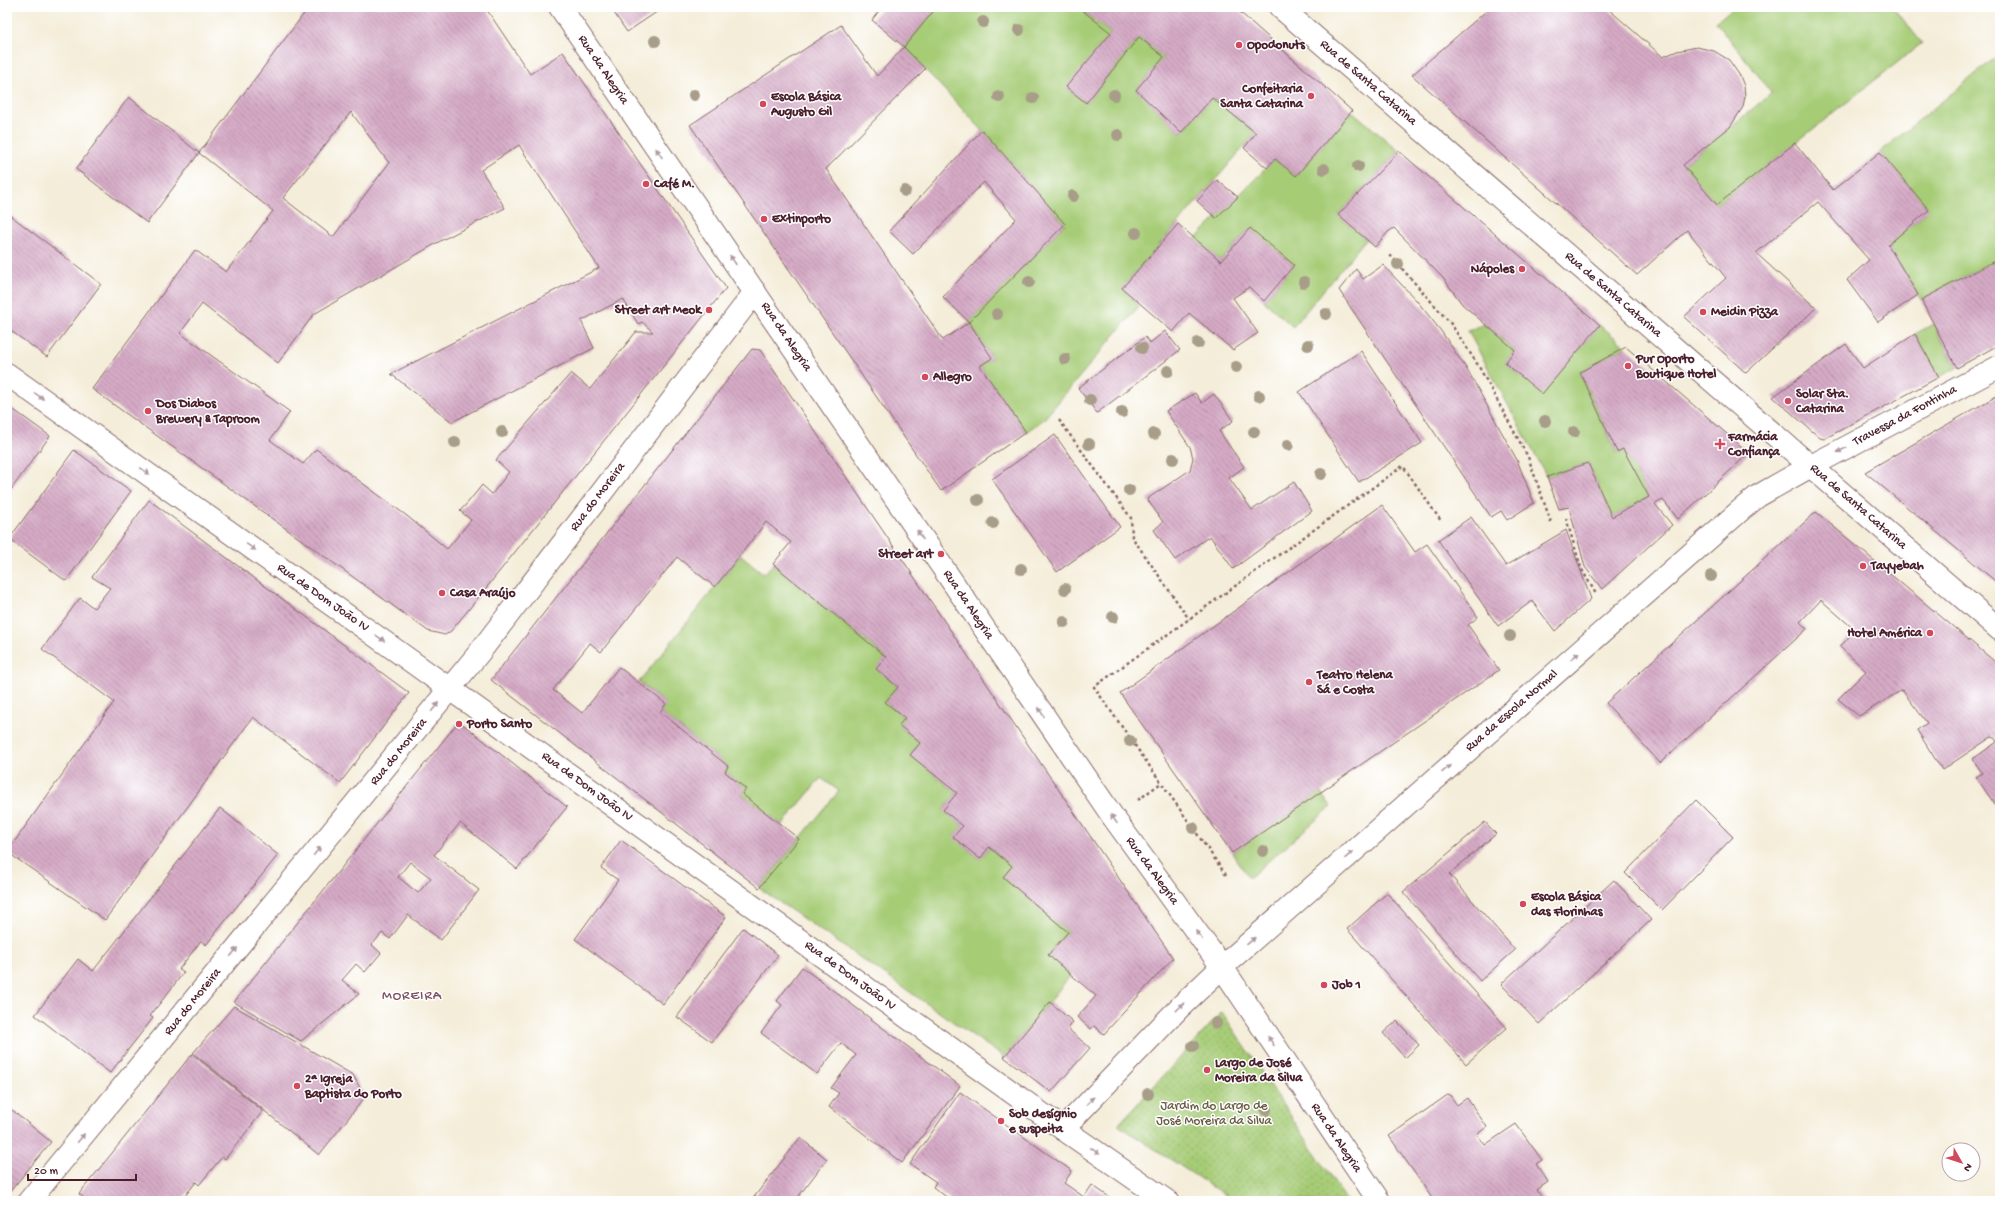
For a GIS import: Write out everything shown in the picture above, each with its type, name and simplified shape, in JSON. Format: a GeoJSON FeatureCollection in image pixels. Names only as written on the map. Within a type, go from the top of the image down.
{"type":"FeatureCollection","features":[{"type":"Feature","properties":{"kind":"main road","name":"Rua da Alegria"},"geometry":{"type":"LineString","coordinates":[[560,7],[1113,817],[1222,967],[1379,1201]]}},
{"type":"Feature","properties":{"kind":"main road","name":"Rua de Santa Catarina"},"geometry":{"type":"LineString","coordinates":[[1280,7],[2000,630]]}},
{"type":"Feature","properties":{"kind":"main road","name":"Rua do Moreira"},"geometry":{"type":"LineString","coordinates":[[29,1201],[450,689],[755,292]]}},
{"type":"Feature","properties":{"kind":"main road","name":"Travessa da Fontinha"},"geometry":{"type":"LineString","coordinates":[[1811,466],[2000,366]]}},
{"type":"Feature","properties":{"kind":"main road","name":"Rua de Dom João IV"},"geometry":{"type":"LineString","coordinates":[[7,374],[450,689],[1063,1129],[1166,1201]]}},
{"type":"Feature","properties":{"kind":"main road","name":"Rua da Escola Normal"},"geometry":{"type":"LineString","coordinates":[[1222,967],[1742,509],[1758,496],[1811,466]]}},
{"type":"Feature","properties":{"kind":"main road"},"geometry":{"type":"LineString","coordinates":[[1063,1129],[1180,1007],[1222,967]]}},
{"type":"Feature","properties":{"kind":"path"},"geometry":{"type":"LineString","coordinates":[[1390,255],[1451,324],[1478,365],[1528,457],[1552,525]]}},
{"type":"Feature","properties":{"kind":"path"},"geometry":{"type":"LineString","coordinates":[[1059,420],[1131,518],[1132,537],[1189,619]]}},
{"type":"Feature","properties":{"kind":"path"},"geometry":{"type":"LineString","coordinates":[[1226,875],[1094,687],[1403,466],[1441,521]]}},
{"type":"Feature","properties":{"kind":"path"},"geometry":{"type":"LineString","coordinates":[[1566,518],[1581,568],[1596,594]]}},
{"type":"Feature","properties":{"kind":"green space"},"geometry":{"type":"Polygon","coordinates":[[[937,7],[1078,7],[1111,33],[1067,88],[1086,103],[1139,37],[1164,57],[1136,90],[1181,133],[1212,98],[1256,133],[1122,288],[1139,306],[1044,419],[1026,432],[980,366],[992,358],[969,322],[1065,224],[982,130],[904,47],[937,7]]]}},
{"type":"Feature","properties":{"kind":"green space"},"geometry":{"type":"Polygon","coordinates":[[[1734,7],[1893,7],[1922,43],[1717,205],[1683,165],[1772,93],[1716,22],[1734,7]]]}},
{"type":"Feature","properties":{"kind":"green space"},"geometry":{"type":"Polygon","coordinates":[[[2000,54],[2000,258],[1921,300],[1888,245],[1929,210],[1880,152],[2000,54]]]}},
{"type":"Feature","properties":{"kind":"green space"},"geometry":{"type":"Polygon","coordinates":[[[1352,111],[1399,151],[1338,215],[1366,239],[1293,327],[1264,301],[1294,265],[1250,228],[1221,261],[1195,239],[1275,159],[1296,176],[1352,111]]]}},
{"type":"Feature","properties":{"kind":"green space"},"geometry":{"type":"Polygon","coordinates":[[[1484,324],[1515,350],[1505,363],[1542,393],[1600,325],[1626,347],[1580,372],[1616,452],[1623,449],[1649,497],[1612,517],[1588,463],[1547,477],[1468,331],[1484,324]]]}},
{"type":"Feature","properties":{"kind":"green space"},"geometry":{"type":"Polygon","coordinates":[[[1933,324],[1957,368],[1939,377],[1915,334],[1933,324]]]}},
{"type":"Feature","properties":{"kind":"green space"},"geometry":{"type":"Polygon","coordinates":[[[741,555],[764,574],[773,564],[886,657],[877,669],[898,687],[885,702],[905,718],[899,726],[920,743],[910,755],[957,793],[943,810],[963,826],[954,837],[980,859],[989,847],[1012,866],[1003,877],[1068,932],[1048,955],[1071,975],[1004,1057],[759,888],[839,791],[821,778],[782,825],[742,794],[746,789],[725,772],[728,766],[660,712],[666,704],[639,682],[741,555]]]}},
{"type":"Feature","properties":{"kind":"green space"},"geometry":{"type":"Polygon","coordinates":[[[1320,792],[1331,807],[1249,878],[1232,853],[1320,792]]]}},
{"type":"Feature","properties":{"kind":"green space","name":"Jardim do Largo de José Moreira da Silva"},"geometry":{"type":"Polygon","coordinates":[[[1222,1012],[1347,1201],[1234,1201],[1118,1125],[1222,1012]]]}},
{"type":"Feature","properties":{"kind":"building"},"geometry":{"type":"Polygon","coordinates":[[[309,7],[485,7],[530,74],[563,52],[726,288],[451,631],[445,635],[428,631],[92,389],[195,250],[226,272],[273,211],[199,153],[309,7]],[[351,112],[283,198],[333,237],[389,163],[351,112]],[[519,145],[481,170],[505,208],[442,240],[314,314],[278,363],[202,304],[180,333],[290,412],[270,440],[303,464],[316,449],[407,516],[447,549],[471,520],[460,511],[482,485],[492,494],[509,472],[496,460],[571,373],[590,389],[636,332],[653,332],[642,322],[638,324],[623,299],[581,321],[594,348],[452,422],[391,374],[599,268],[519,145]]]}},
{"type":"Feature","properties":{"kind":"building"},"geometry":{"type":"Polygon","coordinates":[[[610,7],[664,7],[627,32],[610,7]]]}},
{"type":"Feature","properties":{"kind":"building"},"geometry":{"type":"Polygon","coordinates":[[[882,7],[937,7],[904,47],[872,20],[882,7]]]}},
{"type":"Feature","properties":{"kind":"building"},"geometry":{"type":"Polygon","coordinates":[[[1078,7],[1234,7],[1352,111],[1296,176],[1275,159],[1267,168],[1244,148],[1256,133],[1212,98],[1181,133],[1136,90],[1164,57],[1139,37],[1086,103],[1066,87],[1111,33],[1078,7]]]}},
{"type":"Feature","properties":{"kind":"building"},"geometry":{"type":"Polygon","coordinates":[[[1491,7],[1606,7],[1663,57],[1677,51],[1697,47],[1714,51],[1729,60],[1740,76],[1744,86],[1745,96],[1743,107],[1730,127],[1683,165],[1717,205],[1795,143],[1833,190],[1880,152],[1929,210],[1888,245],[1918,295],[1878,322],[1847,280],[1869,260],[1818,202],[1756,253],[1816,308],[1746,373],[1684,317],[1726,278],[1687,230],[1637,275],[1412,75],[1491,7]]]}},
{"type":"Feature","properties":{"kind":"building"},"geometry":{"type":"Polygon","coordinates":[[[841,25],[877,76],[904,47],[925,69],[826,169],[943,340],[969,322],[992,358],[980,366],[1026,432],[941,491],[690,125],[841,25]]]}},
{"type":"Feature","properties":{"kind":"building"},"geometry":{"type":"Polygon","coordinates":[[[129,97],[199,153],[147,223],[76,169],[129,97]]]}},
{"type":"Feature","properties":{"kind":"building"},"geometry":{"type":"Polygon","coordinates":[[[982,130],[1065,224],[969,322],[943,297],[1016,219],[984,182],[913,254],[889,231],[982,130]]]}},
{"type":"Feature","properties":{"kind":"building"},"geometry":{"type":"Polygon","coordinates":[[[1399,151],[1600,325],[1542,394],[1505,363],[1515,350],[1462,304],[1444,279],[1394,228],[1388,232],[1375,247],[1338,215],[1399,151]]]}},
{"type":"Feature","properties":{"kind":"building"},"geometry":{"type":"Polygon","coordinates":[[[1217,180],[1238,197],[1216,218],[1197,201],[1217,180]]]}},
{"type":"Feature","properties":{"kind":"building"},"geometry":{"type":"Polygon","coordinates":[[[7,213],[101,284],[47,357],[7,328],[7,213]]]}},
{"type":"Feature","properties":{"kind":"building"},"geometry":{"type":"Polygon","coordinates":[[[1178,224],[1221,261],[1250,228],[1294,265],[1264,301],[1249,287],[1233,298],[1258,333],[1233,350],[1189,313],[1173,332],[1122,288],[1178,224]]]}},
{"type":"Feature","properties":{"kind":"building"},"geometry":{"type":"Polygon","coordinates":[[[2000,258],[2000,344],[1957,368],[1921,300],[2000,258]]]}},
{"type":"Feature","properties":{"kind":"building"},"geometry":{"type":"Polygon","coordinates":[[[1383,265],[1417,301],[1441,331],[1468,371],[1517,460],[1534,503],[1507,520],[1501,511],[1491,517],[1339,290],[1356,269],[1363,279],[1383,265]]]}},
{"type":"Feature","properties":{"kind":"building"},"geometry":{"type":"Polygon","coordinates":[[[1165,331],[1180,350],[1097,413],[1078,388],[1145,337],[1150,343],[1165,331]]]}},
{"type":"Feature","properties":{"kind":"building"},"geometry":{"type":"Polygon","coordinates":[[[1915,334],[1939,377],[1824,439],[1820,438],[1773,397],[1846,344],[1863,368],[1915,334]]]}},
{"type":"Feature","properties":{"kind":"building"},"geometry":{"type":"Polygon","coordinates":[[[1626,347],[1749,453],[1678,519],[1663,500],[1655,504],[1672,525],[1602,589],[1585,567],[1569,507],[1559,509],[1547,477],[1588,463],[1612,517],[1649,497],[1623,449],[1617,452],[1580,372],[1626,347]]]}},
{"type":"Feature","properties":{"kind":"building"},"geometry":{"type":"Polygon","coordinates":[[[752,349],[760,350],[1173,958],[1104,1034],[1094,1026],[1091,1029],[1077,1017],[1096,996],[1048,955],[1068,932],[1003,877],[1012,866],[989,847],[980,859],[953,837],[963,826],[943,810],[957,793],[910,755],[920,743],[899,725],[905,718],[885,702],[898,687],[876,669],[886,657],[773,564],[791,542],[766,522],[715,587],[677,557],[601,652],[590,643],[553,690],[582,713],[619,667],[666,704],[660,712],[728,766],[725,772],[746,789],[742,794],[799,839],[759,888],[491,680],[752,349]]]}},
{"type":"Feature","properties":{"kind":"building"},"geometry":{"type":"Polygon","coordinates":[[[1361,351],[1422,443],[1359,482],[1299,392],[1361,351]]]}},
{"type":"Feature","properties":{"kind":"building"},"geometry":{"type":"Polygon","coordinates":[[[1195,393],[1202,403],[1214,394],[1233,421],[1219,431],[1244,467],[1229,478],[1252,510],[1294,482],[1312,511],[1233,569],[1210,536],[1175,560],[1154,530],[1163,522],[1147,499],[1190,470],[1193,458],[1190,447],[1166,411],[1195,393]]]}},
{"type":"Feature","properties":{"kind":"building"},"geometry":{"type":"Polygon","coordinates":[[[2000,394],[2000,585],[1865,472],[2000,394]]]}},
{"type":"Feature","properties":{"kind":"building"},"geometry":{"type":"Polygon","coordinates":[[[7,405],[50,436],[7,495],[7,405]]]}},
{"type":"Feature","properties":{"kind":"building"},"geometry":{"type":"Polygon","coordinates":[[[1055,435],[1120,527],[1057,572],[992,479],[1055,435]]]}},
{"type":"Feature","properties":{"kind":"building"},"geometry":{"type":"Polygon","coordinates":[[[74,450],[131,491],[66,581],[9,539],[74,450]]]}},
{"type":"Feature","properties":{"kind":"building"},"geometry":{"type":"Polygon","coordinates":[[[149,500],[409,693],[340,783],[253,717],[105,920],[7,852],[114,702],[42,649],[80,598],[94,608],[110,588],[92,577],[149,500]]]}},
{"type":"Feature","properties":{"kind":"building","name":"Teatro Helena Sá e Costa"},"geometry":{"type":"Polygon","coordinates":[[[1382,505],[1415,552],[1427,544],[1478,617],[1468,625],[1499,670],[1232,853],[1120,693],[1382,505]]]}},
{"type":"Feature","properties":{"kind":"building"},"geometry":{"type":"Polygon","coordinates":[[[1816,512],[2000,666],[2000,812],[1976,777],[1982,773],[1973,759],[1997,742],[1993,736],[1942,770],[1917,730],[1927,723],[1902,690],[1859,716],[1838,699],[1866,671],[1840,647],[1855,630],[1821,600],[1800,622],[1807,629],[1660,763],[1606,703],[1816,512]]]}},
{"type":"Feature","properties":{"kind":"building"},"geometry":{"type":"Polygon","coordinates":[[[1471,517],[1506,566],[1566,530],[1591,599],[1555,631],[1532,601],[1498,626],[1438,540],[1471,517]]]}},
{"type":"Feature","properties":{"kind":"building"},"geometry":{"type":"Polygon","coordinates":[[[459,721],[567,807],[517,869],[460,823],[434,855],[479,890],[441,940],[408,915],[390,939],[382,933],[372,945],[381,953],[365,972],[356,964],[342,980],[359,994],[301,1041],[234,1002],[459,721]],[[410,862],[398,877],[418,893],[431,878],[410,862]]]}},
{"type":"Feature","properties":{"kind":"building"},"geometry":{"type":"Polygon","coordinates":[[[1696,800],[1733,837],[1662,910],[1625,873],[1696,800]]]}},
{"type":"Feature","properties":{"kind":"building"},"geometry":{"type":"Polygon","coordinates":[[[220,808],[278,855],[206,945],[201,941],[179,969],[184,972],[150,1016],[153,1018],[110,1073],[35,1015],[78,959],[93,971],[220,808]]]}},
{"type":"Feature","properties":{"kind":"building"},"geometry":{"type":"Polygon","coordinates":[[[1485,822],[1496,834],[1449,874],[1515,950],[1480,981],[1403,892],[1485,822]]]}},
{"type":"Feature","properties":{"kind":"building"},"geometry":{"type":"Polygon","coordinates":[[[621,840],[726,917],[663,1004],[575,939],[618,880],[601,868],[621,840]]]}},
{"type":"Feature","properties":{"kind":"building"},"geometry":{"type":"Polygon","coordinates":[[[1614,880],[1651,920],[1539,1024],[1501,984],[1614,880]]]}},
{"type":"Feature","properties":{"kind":"building"},"geometry":{"type":"Polygon","coordinates":[[[1387,893],[1507,1028],[1466,1064],[1347,929],[1387,893]]]}},
{"type":"Feature","properties":{"kind":"building"},"geometry":{"type":"Polygon","coordinates":[[[743,928],[778,955],[712,1042],[677,1017],[743,928]]]}},
{"type":"Feature","properties":{"kind":"building"},"geometry":{"type":"Polygon","coordinates":[[[802,967],[960,1086],[902,1163],[829,1107],[839,1093],[831,1088],[856,1055],[841,1043],[817,1074],[761,1033],[782,1005],[777,1001],[802,967]]]}},
{"type":"Feature","properties":{"kind":"building"},"geometry":{"type":"Polygon","coordinates":[[[1050,1002],[1073,1022],[1068,1029],[1090,1048],[1051,1092],[1004,1057],[1050,1002]]]}},
{"type":"Feature","properties":{"kind":"building","name":"2ª Igreja Baptista do Porto"},"geometry":{"type":"Polygon","coordinates":[[[234,1006],[353,1075],[365,1097],[319,1155],[193,1053],[234,1006]]]}},
{"type":"Feature","properties":{"kind":"building"},"geometry":{"type":"Polygon","coordinates":[[[1397,1021],[1419,1045],[1405,1058],[1383,1033],[1397,1021]]]}},
{"type":"Feature","properties":{"kind":"building"},"geometry":{"type":"Polygon","coordinates":[[[192,1054],[263,1111],[225,1159],[222,1157],[199,1185],[196,1182],[181,1201],[88,1201],[79,1194],[192,1054]]]}},
{"type":"Feature","properties":{"kind":"building"},"geometry":{"type":"Polygon","coordinates":[[[960,1092],[1072,1171],[1064,1183],[1084,1197],[1092,1185],[1115,1201],[952,1201],[933,1187],[936,1182],[910,1164],[960,1092]]]}},
{"type":"Feature","properties":{"kind":"building"},"geometry":{"type":"Polygon","coordinates":[[[1449,1094],[1457,1105],[1467,1098],[1487,1127],[1477,1134],[1485,1145],[1516,1124],[1542,1160],[1536,1164],[1548,1182],[1537,1190],[1545,1201],[1434,1201],[1389,1136],[1449,1094]]]}},
{"type":"Feature","properties":{"kind":"building"},"geometry":{"type":"Polygon","coordinates":[[[7,1106],[51,1142],[7,1195],[7,1106]]]}},
{"type":"Feature","properties":{"kind":"building"},"geometry":{"type":"Polygon","coordinates":[[[800,1138],[827,1159],[795,1201],[751,1201],[800,1138]]]}},
{"type":"Feature","properties":{"kind":"place","name":"Opodonuts"},"geometry":{"type":"Point","coordinates":[1239,45]}},
{"type":"Feature","properties":{"kind":"place","name":"Confeitaria Santa Catarina"},"geometry":{"type":"Point","coordinates":[1311,96]}},
{"type":"Feature","properties":{"kind":"place","name":"Escola Básica Augusto Gil"},"geometry":{"type":"Point","coordinates":[763,104]}},
{"type":"Feature","properties":{"kind":"place","name":"Café M."},"geometry":{"type":"Point","coordinates":[646,184]}},
{"type":"Feature","properties":{"kind":"place","name":"Extinporto"},"geometry":{"type":"Point","coordinates":[764,219]}},
{"type":"Feature","properties":{"kind":"place","name":"Nápoles"},"geometry":{"type":"Point","coordinates":[1522,269]}},
{"type":"Feature","properties":{"kind":"place","name":"Street art Meok"},"geometry":{"type":"Point","coordinates":[709,310]}},
{"type":"Feature","properties":{"kind":"place","name":"Meidin Pizza"},"geometry":{"type":"Point","coordinates":[1703,312]}},
{"type":"Feature","properties":{"kind":"place","name":"Pur Oporto Boutique Hotel"},"geometry":{"type":"Point","coordinates":[1628,366]}},
{"type":"Feature","properties":{"kind":"place","name":"Allegro"},"geometry":{"type":"Point","coordinates":[925,377]}},
{"type":"Feature","properties":{"kind":"place","name":"Solar Sta. Catarina"},"geometry":{"type":"Point","coordinates":[1788,401]}},
{"type":"Feature","properties":{"kind":"place","name":"Dos Diabos Brewery & Taproom"},"geometry":{"type":"Point","coordinates":[148,411]}},
{"type":"Feature","properties":{"kind":"place","name":"Farmácia Confiança"},"geometry":{"type":"Point","coordinates":[1720,444]}},
{"type":"Feature","properties":{"kind":"place","name":"Street art"},"geometry":{"type":"Point","coordinates":[941,554]}},
{"type":"Feature","properties":{"kind":"place","name":"Tayyebah"},"geometry":{"type":"Point","coordinates":[1863,566]}},
{"type":"Feature","properties":{"kind":"place","name":"Casa Araújo"},"geometry":{"type":"Point","coordinates":[442,593]}},
{"type":"Feature","properties":{"kind":"place","name":"Hotel América"},"geometry":{"type":"Point","coordinates":[1930,633]}},
{"type":"Feature","properties":{"kind":"place","name":"Teatro Helena Sá e Costa"},"geometry":{"type":"Point","coordinates":[1309,682]}},
{"type":"Feature","properties":{"kind":"place","name":"Porto Santo"},"geometry":{"type":"Point","coordinates":[459,724]}},
{"type":"Feature","properties":{"kind":"place","name":"Escola Básica das Florinhas"},"geometry":{"type":"Point","coordinates":[1523,904]}},
{"type":"Feature","properties":{"kind":"place","name":"Job 1"},"geometry":{"type":"Point","coordinates":[1324,985]}},
{"type":"Feature","properties":{"kind":"place","name":"Largo de José Moreira da Silva"},"geometry":{"type":"Point","coordinates":[1207,1070]}},
{"type":"Feature","properties":{"kind":"place","name":"2ª Igreja Baptista do Porto"},"geometry":{"type":"Point","coordinates":[297,1086]}},
{"type":"Feature","properties":{"kind":"place","name":"Sob desígnio e suspeita"},"geometry":{"type":"Point","coordinates":[1001,1121]}},
{"type":"Feature","properties":{"kind":"district","name":"MOREIRA"},"geometry":{"type":"Point","coordinates":[412,996]}}]}
